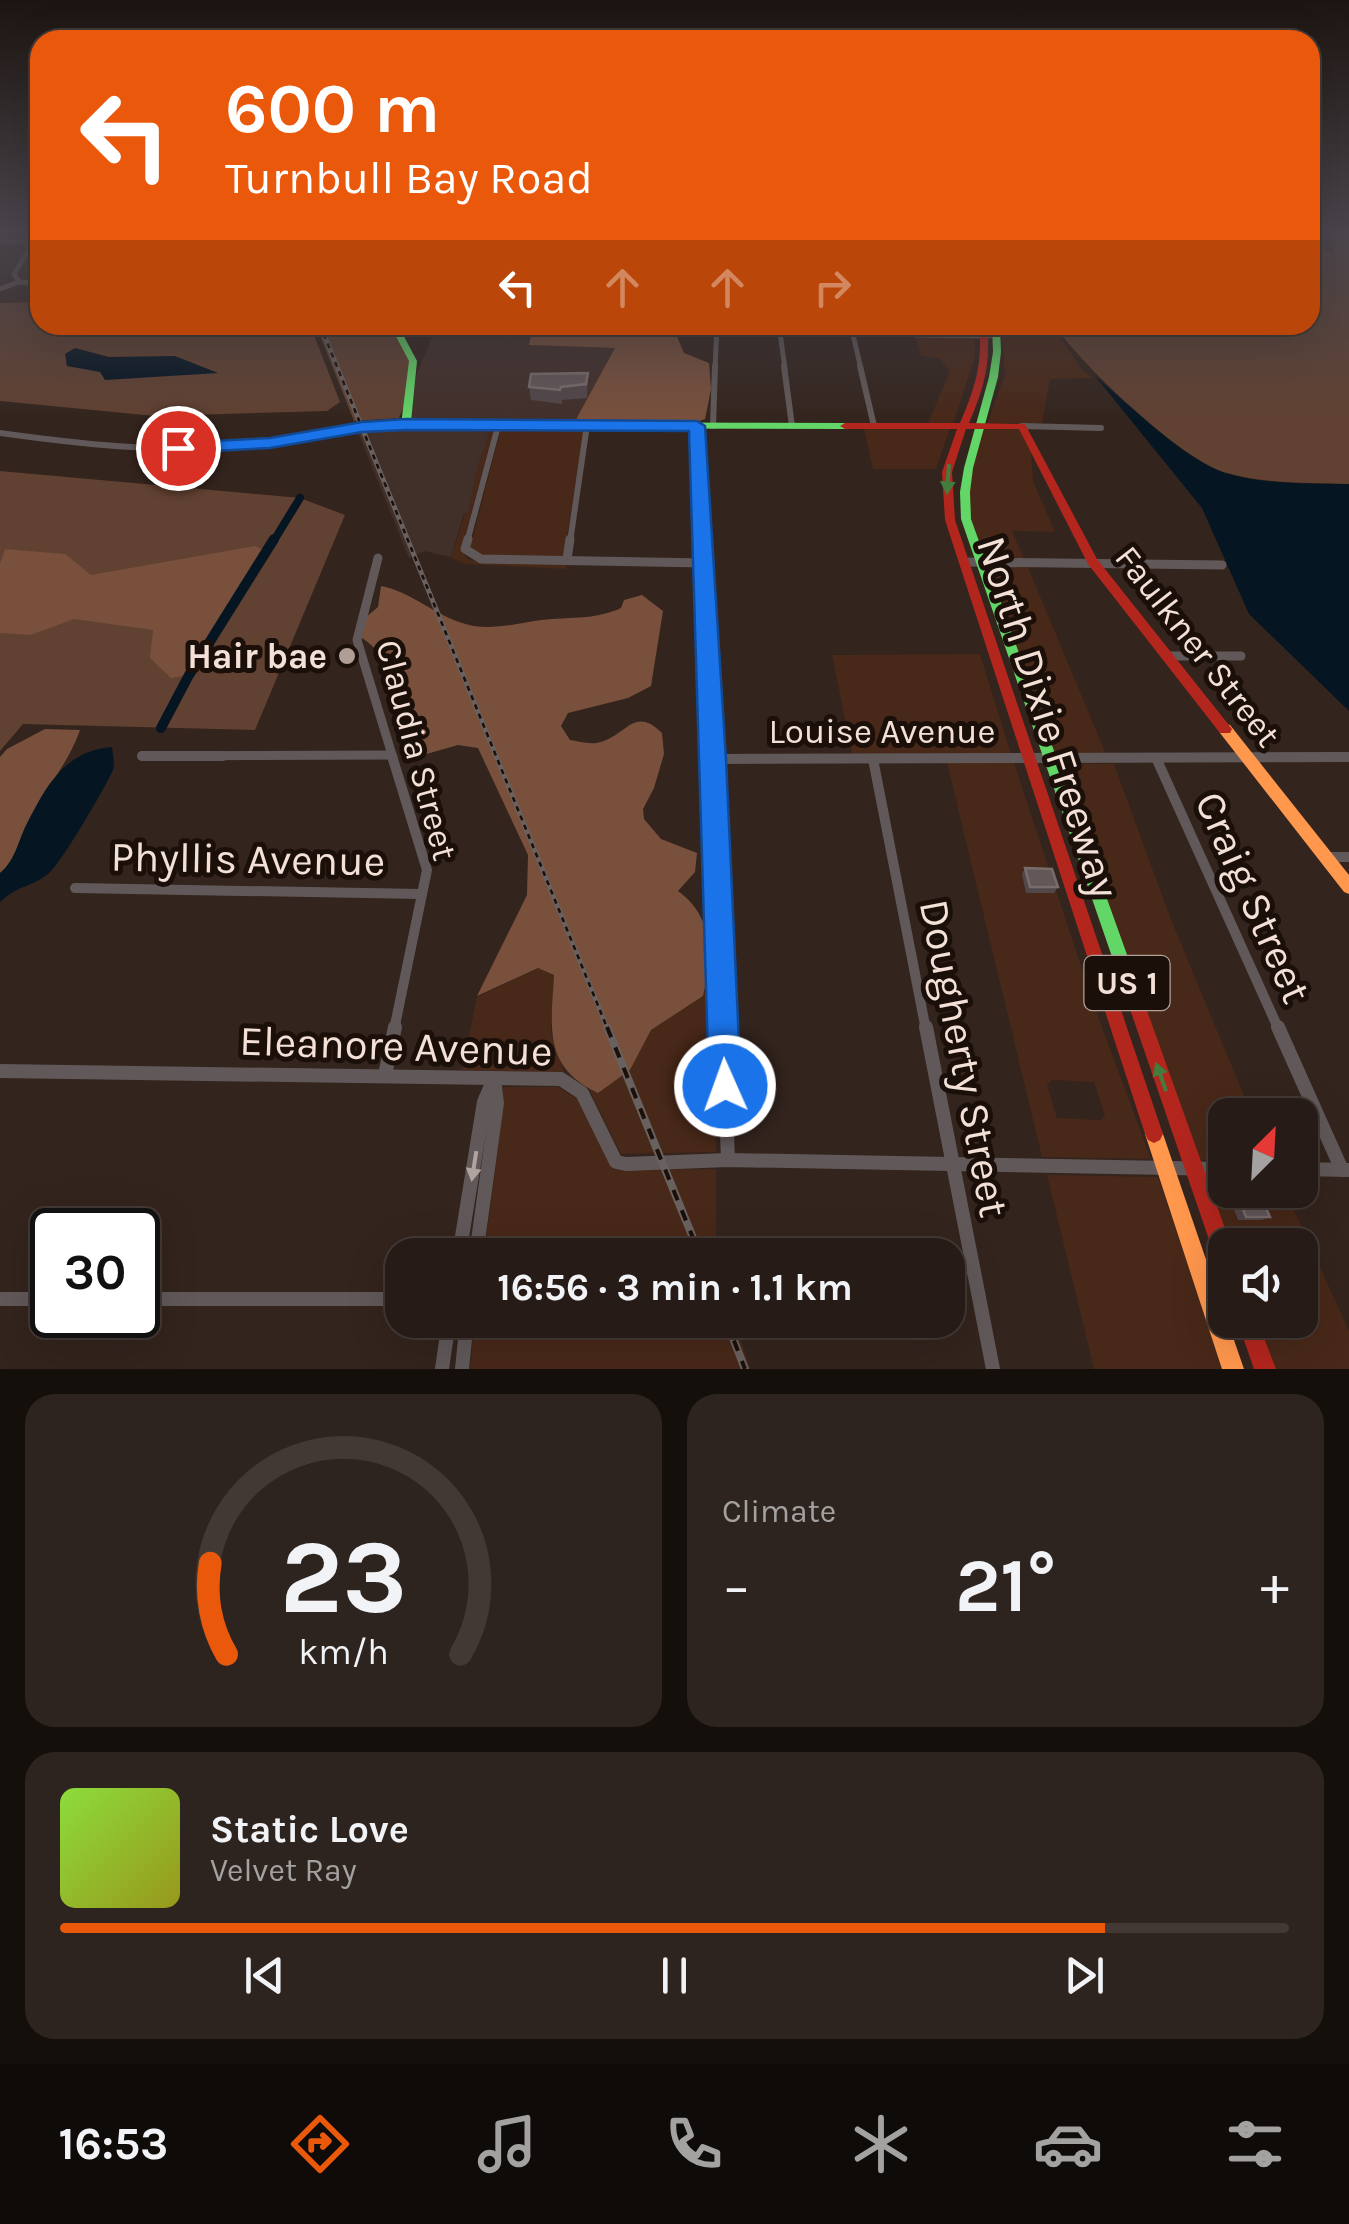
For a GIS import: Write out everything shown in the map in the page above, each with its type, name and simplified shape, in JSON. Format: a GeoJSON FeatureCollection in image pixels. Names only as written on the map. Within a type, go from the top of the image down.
{"type":"FeatureCollection","features":[{"type":"Feature","properties":{"kind":"main road"},"geometry":{"type":"LineString","coordinates":[[402,335],[415,358],[406,424],[1022,426]]}},
{"type":"Feature","properties":{"kind":"main road","name":"US 1"},"geometry":{"type":"LineString","coordinates":[[966,426],[984,381],[990,335]]}},
{"type":"Feature","properties":{"kind":"main road","name":"US 1"},"geometry":{"type":"LineString","coordinates":[[982,426],[998,381],[992,335]]}},
{"type":"Feature","properties":{"kind":"main road","name":"North Dixie Freeway"},"geometry":{"type":"LineString","coordinates":[[966,426],[950,458],[946,482],[950,520],[1026,758],[1233,1369]]}},
{"type":"Feature","properties":{"kind":"main road","name":"North Dixie Freeway"},"geometry":{"type":"LineString","coordinates":[[982,426],[968,451],[962,484],[966,519],[1215,1228]]}},
{"type":"Feature","properties":{"kind":"main road","name":"Faulkner Street"},"geometry":{"type":"LineString","coordinates":[[1022,426],[1092,561],[1349,887]]}},
{"type":"Feature","properties":{"kind":"main road"},"geometry":{"type":"LineString","coordinates":[[1254,1338],[1265,1369]]}},
{"type":"Feature","properties":{"kind":"street"},"geometry":{"type":"LineString","coordinates":[[713,426],[717,335]]}},
{"type":"Feature","properties":{"kind":"street"},"geometry":{"type":"LineString","coordinates":[[780,335],[792,426]]}},
{"type":"Feature","properties":{"kind":"street"},"geometry":{"type":"LineString","coordinates":[[852,335],[874,426]]}},
{"type":"Feature","properties":{"kind":"street"},"geometry":{"type":"LineString","coordinates":[[0,433],[150,448],[206,448],[406,424]]}},
{"type":"Feature","properties":{"kind":"street"},"geometry":{"type":"LineString","coordinates":[[498,426],[465,549],[470,555],[481,559],[705,563]]}},
{"type":"Feature","properties":{"kind":"street"},"geometry":{"type":"LineString","coordinates":[[567,559],[588,426]]}},
{"type":"Feature","properties":{"kind":"street"},"geometry":{"type":"LineString","coordinates":[[697,426],[728,1160]]}},
{"type":"Feature","properties":{"kind":"street"},"geometry":{"type":"LineString","coordinates":[[1022,426],[1101,428]]}},
{"type":"Feature","properties":{"kind":"street","name":"Claudia Street"},"geometry":{"type":"LineString","coordinates":[[378,558],[356,640],[427,870],[385,1075]]}},
{"type":"Feature","properties":{"kind":"street"},"geometry":{"type":"LineString","coordinates":[[964,562],[1222,565]]}},
{"type":"Feature","properties":{"kind":"street"},"geometry":{"type":"LineString","coordinates":[[1166,656],[1241,656]]}},
{"type":"Feature","properties":{"kind":"street"},"geometry":{"type":"LineString","coordinates":[[142,756],[392,755]]}},
{"type":"Feature","properties":{"kind":"street","name":"Louise Avenue"},"geometry":{"type":"LineString","coordinates":[[714,759],[1349,757]]}},
{"type":"Feature","properties":{"kind":"street","name":"Dougherty Street"},"geometry":{"type":"LineString","coordinates":[[873,759],[994,1369]]}},
{"type":"Feature","properties":{"kind":"street","name":"Craig Street"},"geometry":{"type":"LineString","coordinates":[[1156,760],[1346,1170]]}},
{"type":"Feature","properties":{"kind":"street"},"geometry":{"type":"LineString","coordinates":[[1325,857],[1349,857]]}},
{"type":"Feature","properties":{"kind":"street","name":"Phyllis Avenue"},"geometry":{"type":"LineString","coordinates":[[75,888],[421,894]]}},
{"type":"Feature","properties":{"kind":"street","name":"Eleanore Avenue"},"geometry":{"type":"LineString","coordinates":[[0,1071],[561,1079],[582,1092],[616,1162],[728,1160],[1208,1168]]}},
{"type":"Feature","properties":{"kind":"street"},"geometry":{"type":"LineString","coordinates":[[462,1238],[484,1102],[494,1079]]}},
{"type":"Feature","properties":{"kind":"street"},"geometry":{"type":"LineString","coordinates":[[478,1238],[497,1103],[494,1079]]}},
{"type":"Feature","properties":{"kind":"street"},"geometry":{"type":"LineString","coordinates":[[1318,1169],[1346,1170]]}},
{"type":"Feature","properties":{"kind":"street"},"geometry":{"type":"LineString","coordinates":[[0,1299],[30,1299]]}},
{"type":"Feature","properties":{"kind":"street"},"geometry":{"type":"LineString","coordinates":[[160,1299],[385,1299]]}},
{"type":"Feature","properties":{"kind":"street"},"geometry":{"type":"LineString","coordinates":[[442,1369],[446,1338]]}},
{"type":"Feature","properties":{"kind":"street"},"geometry":{"type":"LineString","coordinates":[[462,1369],[466,1338]]}},
{"type":"Feature","properties":{"kind":"shaded area"},"geometry":{"type":"Polygon","coordinates":[[[1320,294],[1349,294],[1349,484],[1257,479],[1208,465],[1134,410],[1062,335],[1320,335],[1320,294]]]}},
{"type":"Feature","properties":{"kind":"shaded area"},"geometry":{"type":"Polygon","coordinates":[[[30,302],[30,335],[314,335],[340,402],[327,411],[155,416],[0,401],[0,303],[30,302]]]}},
{"type":"Feature","properties":{"kind":"shaded area"},"geometry":{"type":"Polygon","coordinates":[[[397,335],[412,358],[406,402],[399,418],[354,421],[321,338],[397,335]]]}},
{"type":"Feature","properties":{"kind":"shaded area"},"geometry":{"type":"Polygon","coordinates":[[[433,335],[532,335],[530,345],[616,348],[574,423],[410,422],[416,376],[433,335]]]}},
{"type":"Feature","properties":{"kind":"shaded area"},"geometry":{"type":"Polygon","coordinates":[[[531,335],[676,335],[684,353],[709,363],[711,389],[705,419],[691,424],[574,423],[615,348],[529,345],[531,335]]]}},
{"type":"Feature","properties":{"kind":"shaded area"},"geometry":{"type":"Polygon","coordinates":[[[1002,335],[1059,335],[1083,371],[1094,378],[1050,379],[1042,423],[987,424],[1005,374],[1002,335]]]}},
{"type":"Feature","properties":{"kind":"shaded area"},"geometry":{"type":"Polygon","coordinates":[[[916,337],[974,337],[975,357],[952,424],[877,424],[928,423],[950,371],[940,359],[921,355],[916,337]]]}},
{"type":"Feature","properties":{"kind":"shaded area"},"geometry":{"type":"Polygon","coordinates":[[[491,428],[461,551],[468,559],[479,562],[567,562],[566,569],[465,564],[451,558],[491,428]]]}},
{"type":"Feature","properties":{"kind":"shaded area"},"geometry":{"type":"Polygon","coordinates":[[[491,428],[468,513],[464,513],[451,557],[424,551],[409,558],[357,430],[491,428]]]}},
{"type":"Feature","properties":{"kind":"shaded area"},"geometry":{"type":"Polygon","coordinates":[[[501,428],[584,428],[564,556],[483,556],[470,548],[501,428]]]}},
{"type":"Feature","properties":{"kind":"shaded area"},"geometry":{"type":"Polygon","coordinates":[[[864,428],[950,428],[936,469],[873,469],[864,428]]]}},
{"type":"Feature","properties":{"kind":"shaded area"},"geometry":{"type":"Polygon","coordinates":[[[984,428],[1020,428],[1031,451],[1033,481],[1055,532],[1012,531],[1024,559],[984,560],[970,519],[967,467],[984,428]]]}},
{"type":"Feature","properties":{"kind":"shaded area"},"geometry":{"type":"Polygon","coordinates":[[[0,471],[300,498],[345,515],[255,730],[23,724],[0,751],[0,471]]]}},
{"type":"Feature","properties":{"kind":"shaded area"},"geometry":{"type":"Polygon","coordinates":[[[255,546],[269,553],[189,675],[171,678],[150,658],[153,630],[74,619],[31,635],[0,633],[0,564],[5,549],[65,554],[91,575],[255,546]]]}},
{"type":"Feature","properties":{"kind":"shaded area"},"geometry":{"type":"Polygon","coordinates":[[[1027,565],[1106,754],[1051,753],[986,566],[1027,565]]]}},
{"type":"Feature","properties":{"kind":"shaded area"},"geometry":{"type":"Polygon","coordinates":[[[381,586],[459,622],[483,627],[595,616],[621,608],[624,600],[642,595],[663,611],[651,686],[628,698],[568,713],[561,726],[570,740],[590,743],[606,740],[636,722],[652,725],[662,733],[664,754],[643,809],[644,819],[661,839],[697,853],[695,872],[678,891],[690,901],[704,925],[708,967],[703,996],[651,1030],[630,1070],[598,1093],[580,1083],[559,1058],[552,1029],[554,975],[538,968],[477,996],[527,895],[528,855],[478,748],[458,745],[409,759],[394,720],[383,662],[362,638],[365,618],[378,607],[381,586]]]}},
{"type":"Feature","properties":{"kind":"shaded area"},"geometry":{"type":"Polygon","coordinates":[[[980,654],[1011,754],[852,754],[832,655],[980,654]]]}},
{"type":"Feature","properties":{"kind":"shaded area"},"geometry":{"type":"Polygon","coordinates":[[[45,729],[80,730],[26,825],[13,857],[0,873],[0,757],[7,749],[45,729]]]}},
{"type":"Feature","properties":{"kind":"shaded area"},"geometry":{"type":"Polygon","coordinates":[[[947,763],[1014,763],[1096,1011],[1151,1159],[1042,1157],[947,763]],[[1052,1080],[1047,1085],[1057,1118],[1101,1120],[1105,1116],[1094,1082],[1052,1080]]]}},
{"type":"Feature","properties":{"kind":"shaded area"},"geometry":{"type":"Polygon","coordinates":[[[1054,763],[1114,764],[1170,917],[1245,1098],[1208,1098],[1208,1160],[1197,1160],[1054,763]]]}},
{"type":"Feature","properties":{"kind":"shaded area"},"geometry":{"type":"Polygon","coordinates":[[[538,968],[554,975],[551,1032],[564,1072],[462,1070],[477,997],[538,968]]]}},
{"type":"Feature","properties":{"kind":"shaded area"},"geometry":{"type":"Polygon","coordinates":[[[705,990],[715,1042],[716,1152],[621,1154],[589,1089],[598,1093],[630,1070],[651,1030],[703,996],[705,990]]]}},
{"type":"Feature","properties":{"kind":"shaded area"},"geometry":{"type":"Polygon","coordinates":[[[502,1087],[558,1087],[577,1099],[614,1170],[716,1169],[716,1238],[486,1238],[504,1102],[502,1087]]]}},
{"type":"Feature","properties":{"kind":"shaded area"},"geometry":{"type":"Polygon","coordinates":[[[1047,1175],[1158,1177],[1208,1325],[1208,1338],[1213,1338],[1223,1369],[1094,1369],[1047,1175]]]}},
{"type":"Feature","properties":{"kind":"shaded area"},"geometry":{"type":"Polygon","coordinates":[[[1215,1208],[1293,1208],[1302,1228],[1222,1228],[1215,1208]]]}},
{"type":"Feature","properties":{"kind":"shaded area"},"geometry":{"type":"Polygon","coordinates":[[[1318,1263],[1349,1331],[1349,1369],[1274,1369],[1263,1338],[1318,1338],[1318,1263]]]}},
{"type":"Feature","properties":{"kind":"shaded area"},"geometry":{"type":"Polygon","coordinates":[[[473,1338],[741,1338],[750,1369],[470,1369],[473,1338]]]}},
{"type":"Feature","properties":{"kind":"water"},"geometry":{"type":"Polygon","coordinates":[[[75,348],[109,357],[175,356],[218,373],[105,380],[100,372],[67,366],[65,354],[75,348]]]}},
{"type":"Feature","properties":{"kind":"water"},"geometry":{"type":"Polygon","coordinates":[[[1095,376],[1175,444],[1225,473],[1271,481],[1349,484],[1349,711],[1249,614],[1202,508],[1095,376]]]}},
{"type":"Feature","properties":{"kind":"water"},"geometry":{"type":"Polygon","coordinates":[[[112,747],[113,770],[62,857],[47,875],[0,902],[0,873],[13,857],[50,784],[82,755],[112,747]]]}},
{"type":"Feature","properties":{"kind":"building"},"geometry":{"type":"Polygon","coordinates":[[[588,373],[586,384],[560,390],[529,387],[531,374],[588,373]]]}},
{"type":"Feature","properties":{"kind":"building"},"geometry":{"type":"Polygon","coordinates":[[[1025,868],[1052,869],[1058,887],[1030,887],[1025,868]]]}},
{"type":"Feature","properties":{"kind":"building"},"geometry":{"type":"Polygon","coordinates":[[[1243,1208],[1266,1208],[1270,1217],[1246,1217],[1243,1208]]]}},
{"type":"Feature","properties":{"kind":"waterway"},"geometry":{"type":"LineString","coordinates":[[273,542],[300,498]]}},
{"type":"Feature","properties":{"kind":"waterway"},"geometry":{"type":"LineString","coordinates":[[161,728],[189,675],[274,539]]}},
{"type":"Feature","properties":{"kind":"railway"},"geometry":{"type":"LineString","coordinates":[[324,335],[608,1030]]}},
{"type":"Feature","properties":{"kind":"railway"},"geometry":{"type":"LineString","coordinates":[[607,1027],[693,1238]]}},
{"type":"Feature","properties":{"kind":"railway"},"geometry":{"type":"LineString","coordinates":[[733,1338],[745,1369]]}},
{"type":"Feature","properties":{"kind":"traffic: fast"},"geometry":{"type":"LineString","coordinates":[[399,335],[413,361],[406,425],[845,426]]}},
{"type":"Feature","properties":{"kind":"traffic: fast"},"geometry":{"type":"LineString","coordinates":[[996,335],[994,377],[968,468],[966,519],[1127,977]]}},
{"type":"Feature","properties":{"kind":"traffic: slow"},"geometry":{"type":"LineString","coordinates":[[1225,729],[1349,887]]}},
{"type":"Feature","properties":{"kind":"traffic: slow"},"geometry":{"type":"LineString","coordinates":[[1154,1134],[1233,1369]]}},
{"type":"Feature","properties":{"kind":"traffic: jam"},"geometry":{"type":"LineString","coordinates":[[984,335],[981,382],[947,472],[950,520],[1154,1134]]}},
{"type":"Feature","properties":{"kind":"traffic: jam"},"geometry":{"type":"LineString","coordinates":[[845,426],[1022,426],[1092,561],[1225,729]]}},
{"type":"Feature","properties":{"kind":"traffic: jam"},"geometry":{"type":"LineString","coordinates":[[1127,977],[1215,1228]]}},
{"type":"Feature","properties":{"kind":"traffic: jam"},"geometry":{"type":"LineString","coordinates":[[1254,1338],[1265,1369]]}},
{"type":"Feature","properties":{"kind":"place","name":"Hair bae"},"geometry":{"type":"Point","coordinates":[347,656]}},
{"type":"Feature","properties":{"kind":"route"},"geometry":{"type":"LineString","coordinates":[[178,448],[270,443],[362,427],[406,424],[697,426],[725,1086]]}}]}
